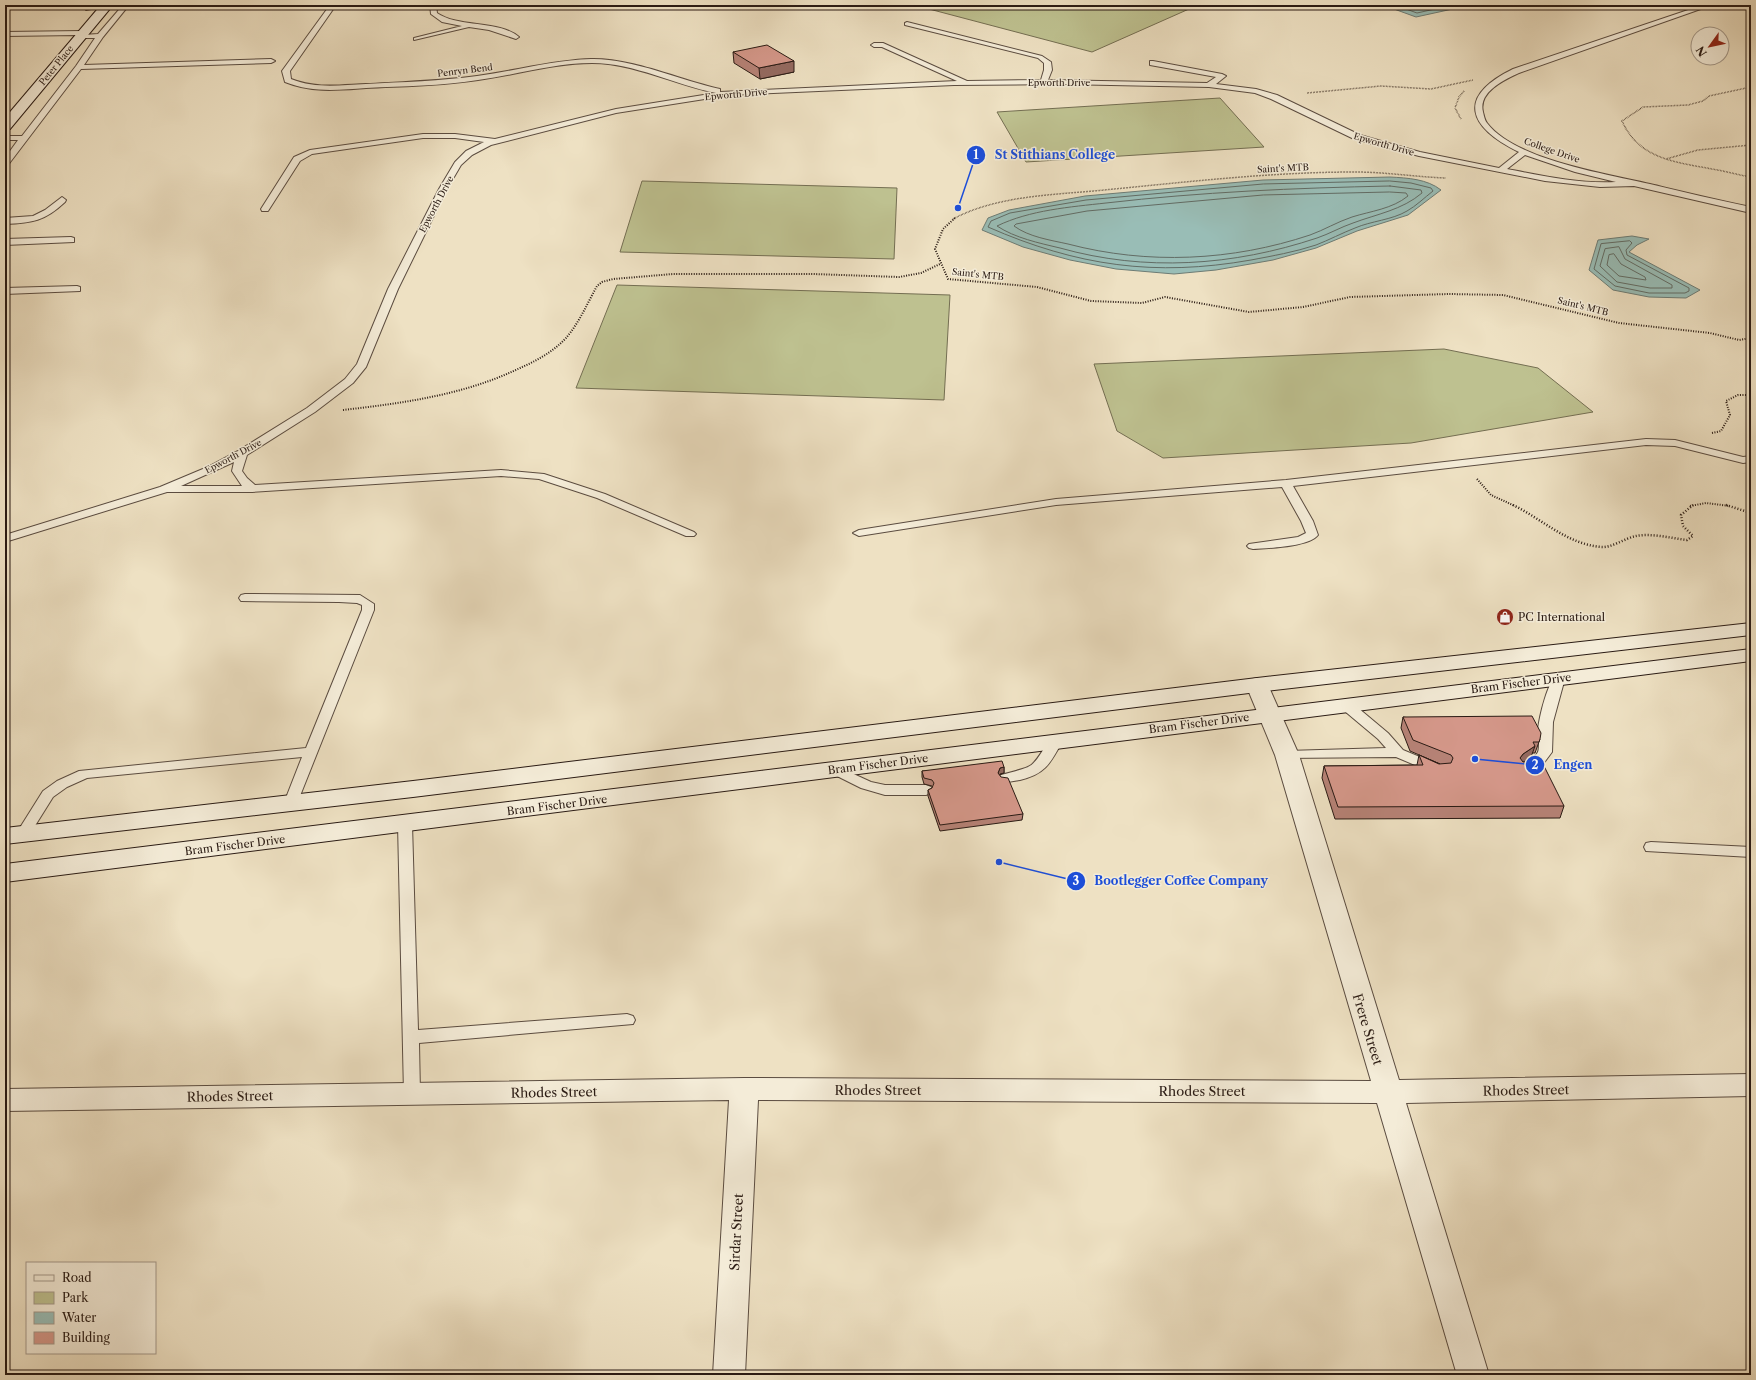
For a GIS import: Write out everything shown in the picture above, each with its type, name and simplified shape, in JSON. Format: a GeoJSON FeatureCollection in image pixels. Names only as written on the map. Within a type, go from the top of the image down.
{"type":"FeatureCollection","features":[{"type":"Feature","properties":{"kind":"main road","name":"Peter Place"},"geometry":{"type":"LineString","coordinates":[[5,113],[77,35],[107,5]]}},
{"type":"Feature","properties":{"kind":"main road","name":"Peter Place"},"geometry":{"type":"LineString","coordinates":[[5,126],[77,35],[88,6]]}},
{"type":"Feature","properties":{"kind":"main road"},"geometry":{"type":"LineString","coordinates":[[14,835],[291,803],[1256,685],[1751,629]]}},
{"type":"Feature","properties":{"kind":"main road","name":"Bram Fischer Drive"},"geometry":{"type":"LineString","coordinates":[[5,873],[1751,655]]}},
{"type":"Feature","properties":{"kind":"main road","name":"Frere Street"},"geometry":{"type":"LineString","coordinates":[[1256,685],[1287,755],[1473,1375]]}},
{"type":"Feature","properties":{"kind":"main road","name":"Rhodes Street"},"geometry":{"type":"LineString","coordinates":[[5,1100],[744,1089],[1387,1092],[1751,1086]]}},
{"type":"Feature","properties":{"kind":"main road","name":"Sirdar Street"},"geometry":{"type":"LineString","coordinates":[[729,1375],[744,1089]]}},
{"type":"Feature","properties":{"kind":"lane"},"geometry":{"type":"LineString","coordinates":[[5,162],[79,67],[100,36],[126,5]]}},
{"type":"Feature","properties":{"kind":"lane"},"geometry":{"type":"LineString","coordinates":[[333,5],[342,5]]}},
{"type":"Feature","properties":{"kind":"lane","name":"Penryn Bend"},"geometry":{"type":"LineString","coordinates":[[333,5],[286,71],[288,80],[296,84],[320,88],[423,84],[491,76],[577,62],[597,61],[616,63],[685,84],[730,93]]}},
{"type":"Feature","properties":{"kind":"lane"},"geometry":{"type":"LineString","coordinates":[[433,5],[434,14],[438,18],[470,26],[490,28],[516,37]]}},
{"type":"Feature","properties":{"kind":"lane","name":"College Drive"},"geometry":{"type":"LineString","coordinates":[[1708,5],[1526,67],[1507,75],[1490,87],[1483,96],[1479,102],[1478,115],[1483,126],[1499,139],[1524,152],[1569,168],[1751,210]]}},
{"type":"Feature","properties":{"kind":"lane"},"geometry":{"type":"LineString","coordinates":[[907,24],[1040,57],[1047,62],[1048,70],[1044,82]]}},
{"type":"Feature","properties":{"kind":"lane"},"geometry":{"type":"LineString","coordinates":[[416,39],[470,26]]}},
{"type":"Feature","properties":{"kind":"lane"},"geometry":{"type":"LineString","coordinates":[[5,34],[100,36]]}},
{"type":"Feature","properties":{"kind":"lane"},"geometry":{"type":"LineString","coordinates":[[954,83],[874,45],[883,44],[968,83]]}},
{"type":"Feature","properties":{"kind":"lane"},"geometry":{"type":"LineString","coordinates":[[79,67],[271,61]]}},
{"type":"Feature","properties":{"kind":"lane"},"geometry":{"type":"LineString","coordinates":[[1153,63],[1222,76],[1209,85]]}},
{"type":"Feature","properties":{"kind":"lane","name":"Epworth Drive"},"geometry":{"type":"LineString","coordinates":[[5,540],[164,489],[214,468],[242,453],[300,417],[349,381],[362,365],[393,289],[443,189],[458,164],[469,153],[494,141],[616,111],[730,93],[954,83],[1044,82],[1209,85],[1256,91],[1274,97],[1343,132],[1372,142],[1419,154],[1500,171],[1600,185],[1635,183]]}},
{"type":"Feature","properties":{"kind":"lane"},"geometry":{"type":"LineString","coordinates":[[265,209],[297,159],[310,152],[428,136],[464,136],[494,141]]}},
{"type":"Feature","properties":{"kind":"lane"},"geometry":{"type":"LineString","coordinates":[[5,138],[24,138]]}},
{"type":"Feature","properties":{"kind":"lane"},"geometry":{"type":"LineString","coordinates":[[1500,171],[1524,152]]}},
{"type":"Feature","properties":{"kind":"lane"},"geometry":{"type":"LineString","coordinates":[[5,221],[42,217],[50,212],[62,200]]}},
{"type":"Feature","properties":{"kind":"lane"},"geometry":{"type":"LineString","coordinates":[[5,242],[71,240]]}},
{"type":"Feature","properties":{"kind":"lane"},"geometry":{"type":"LineString","coordinates":[[5,291],[77,289]]}},
{"type":"Feature","properties":{"kind":"lane"},"geometry":{"type":"LineString","coordinates":[[859,533],[1056,502],[1286,482],[1463,464],[1646,442],[1675,443],[1743,460],[1751,459]]}},
{"type":"Feature","properties":{"kind":"lane"},"geometry":{"type":"LineString","coordinates":[[242,453],[237,471],[242,480],[252,489]]}},
{"type":"Feature","properties":{"kind":"lane"},"geometry":{"type":"LineString","coordinates":[[164,489],[252,489],[502,473],[540,476],[602,496],[690,534]]}},
{"type":"Feature","properties":{"kind":"lane"},"geometry":{"type":"LineString","coordinates":[[1253,546],[1300,540],[1312,535],[1307,521],[1286,482]]}},
{"type":"Feature","properties":{"kind":"lane"},"geometry":{"type":"LineString","coordinates":[[245,598],[360,599],[368,604],[368,610],[291,803]]}},
{"type":"Feature","properties":{"kind":"lane"},"geometry":{"type":"LineString","coordinates":[[1525,769],[1538,762],[1545,752],[1544,732],[1546,715],[1559,678]]}},
{"type":"Feature","properties":{"kind":"lane"},"geometry":{"type":"LineString","coordinates":[[1346,705],[1370,724],[1398,754]]}},
{"type":"Feature","properties":{"kind":"lane"},"geometry":{"type":"LineString","coordinates":[[1006,778],[1025,775],[1041,767],[1055,742]]}},
{"type":"Feature","properties":{"kind":"lane"},"geometry":{"type":"LineString","coordinates":[[14,835],[48,794],[62,784],[84,774],[312,752]]}},
{"type":"Feature","properties":{"kind":"lane"},"geometry":{"type":"LineString","coordinates":[[1287,755],[1383,752],[1398,754],[1442,771]]}},
{"type":"Feature","properties":{"kind":"lane"},"geometry":{"type":"LineString","coordinates":[[834,769],[866,785],[884,790],[926,790]]}},
{"type":"Feature","properties":{"kind":"lane"},"geometry":{"type":"LineString","coordinates":[[405,824],[412,1094]]}},
{"type":"Feature","properties":{"kind":"lane"},"geometry":{"type":"LineString","coordinates":[[1651,847],[1751,852]]}},
{"type":"Feature","properties":{"kind":"lane"},"geometry":{"type":"LineString","coordinates":[[411,1037],[627,1020]]}},
{"type":"Feature","properties":{"kind":"path"},"geometry":{"type":"LineString","coordinates":[[1307,93],[1381,86],[1431,89],[1480,78],[1507,75]]}},
{"type":"Feature","properties":{"kind":"path"},"geometry":{"type":"LineString","coordinates":[[1751,87],[1709,96],[1704,101],[1694,103],[1668,107],[1645,106],[1622,121],[1624,130],[1641,147],[1665,159],[1751,177]]}},
{"type":"Feature","properties":{"kind":"path"},"geometry":{"type":"LineString","coordinates":[[1665,159],[1698,150],[1751,145]]}},
{"type":"Feature","properties":{"kind":"path","name":"Saint's MTB"},"geometry":{"type":"LineString","coordinates":[[1452,177],[1355,172],[1258,176],[1085,192],[1000,204],[972,211],[950,220],[940,233],[935,249],[940,264],[948,279],[1037,288],[1091,301],[1110,303],[1142,303],[1165,297],[1249,312],[1303,307],[1350,297],[1448,294],[1503,295],[1562,308],[1619,323],[1710,333],[1739,340],[1751,338]]}},
{"type":"Feature","properties":{"kind":"path"},"geometry":{"type":"LineString","coordinates":[[300,417],[446,396],[488,384],[538,359],[559,345],[570,333],[597,286],[602,282],[613,279],[674,274],[813,274],[899,277],[921,273],[940,264]]}},
{"type":"Feature","properties":{"kind":"path"},"geometry":{"type":"LineString","coordinates":[[1675,443],[1721,431],[1730,415],[1726,401],[1738,395],[1751,395]]}},
{"type":"Feature","properties":{"kind":"path"},"geometry":{"type":"LineString","coordinates":[[1463,464],[1491,495],[1517,507],[1575,540],[1602,546],[1635,536],[1652,535],[1687,540],[1693,536],[1684,526],[1682,515],[1690,506],[1709,504],[1735,507],[1751,513]]}},
{"type":"Feature","properties":{"kind":"green space"},"geometry":{"type":"Polygon","coordinates":[[[939,5],[1198,5],[1092,52],[929,9],[939,5]]]}},
{"type":"Feature","properties":{"kind":"green space"},"geometry":{"type":"Polygon","coordinates":[[[1220,98],[1264,147],[1026,162],[997,112],[1220,98]]]}},
{"type":"Feature","properties":{"kind":"green space"},"geometry":{"type":"Polygon","coordinates":[[[642,181],[897,188],[894,259],[620,252],[642,181]]]}},
{"type":"Feature","properties":{"kind":"green space"},"geometry":{"type":"Polygon","coordinates":[[[617,285],[950,295],[944,400],[576,388],[617,285]]]}},
{"type":"Feature","properties":{"kind":"green space"},"geometry":{"type":"Polygon","coordinates":[[[1444,349],[1538,368],[1593,412],[1411,443],[1163,458],[1117,431],[1094,364],[1444,349]]]}},
{"type":"Feature","properties":{"kind":"water"},"geometry":{"type":"Polygon","coordinates":[[[1383,5],[1471,5],[1416,17],[1383,5]]]}},
{"type":"Feature","properties":{"kind":"water"},"geometry":{"type":"Polygon","coordinates":[[[1390,177],[1423,181],[1436,186],[1441,190],[1408,215],[1357,231],[1316,248],[1273,260],[1216,270],[1174,274],[1116,269],[1070,260],[1023,247],[982,230],[988,218],[1009,210],[1085,196],[1263,180],[1390,177]]]}},
{"type":"Feature","properties":{"kind":"water"},"geometry":{"type":"Polygon","coordinates":[[[1632,236],[1649,239],[1637,245],[1629,252],[1700,290],[1686,298],[1649,297],[1613,290],[1589,270],[1598,240],[1632,236]]]}},
{"type":"Feature","properties":{"kind":"building"},"geometry":{"type":"Polygon","coordinates":[[[767,45],[794,61],[759,68],[733,52],[767,45]]]}},
{"type":"Feature","properties":{"kind":"building"},"geometry":{"type":"Polygon","coordinates":[[[1532,716],[1541,733],[1540,739],[1539,742],[1533,742],[1535,746],[1523,754],[1520,758],[1523,762],[1533,762],[1540,758],[1564,806],[1338,807],[1324,766],[1423,765],[1419,755],[1439,764],[1451,763],[1453,758],[1451,755],[1413,740],[1403,717],[1532,716]]]}},
{"type":"Feature","properties":{"kind":"building"},"geometry":{"type":"Polygon","coordinates":[[[1002,761],[1004,767],[1000,768],[998,773],[1001,777],[1008,778],[1023,814],[940,825],[928,790],[932,788],[934,783],[932,780],[924,778],[922,771],[1002,761]]]}},
{"type":"Feature","properties":{"kind":"place","name":"St Stithians College"},"geometry":{"type":"Point","coordinates":[958,208]}},
{"type":"Feature","properties":{"kind":"place","name":"PC International"},"geometry":{"type":"Point","coordinates":[1505,617]}},
{"type":"Feature","properties":{"kind":"place","name":"Engen"},"geometry":{"type":"Point","coordinates":[1475,759]}},
{"type":"Feature","properties":{"kind":"place","name":"Bootlegger Coffee Company"},"geometry":{"type":"Point","coordinates":[999,862]}}]}
